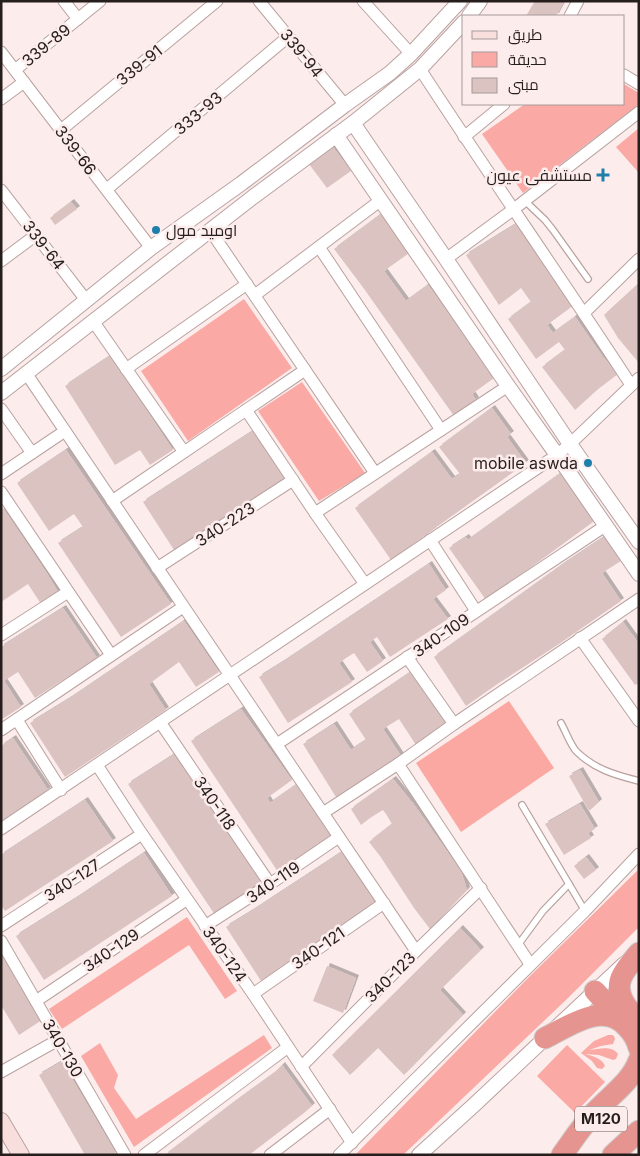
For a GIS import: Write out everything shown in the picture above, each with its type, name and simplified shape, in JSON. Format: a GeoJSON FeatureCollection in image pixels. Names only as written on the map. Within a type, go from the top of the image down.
{"type":"FeatureCollection","features":[{"type":"Feature","properties":{"kind":"highway"},"geometry":{"type":"LineString","coordinates":[[639,951],[620,981],[621,998],[630,1017],[639,1048]]}},
{"type":"Feature","properties":{"kind":"highway"},"geometry":{"type":"LineString","coordinates":[[597,989],[630,1017]]}},
{"type":"Feature","properties":{"kind":"highway"},"geometry":{"type":"LineString","coordinates":[[545,1038],[591,1016],[630,1017]]}},
{"type":"Feature","properties":{"kind":"highway"},"geometry":{"type":"LineString","coordinates":[[562,1155],[595,1112],[634,1072],[639,1060]]}},
{"type":"Feature","properties":{"kind":"highway","name":"M120"},"geometry":{"type":"LineString","coordinates":[[562,1155],[639,1083]]}},
{"type":"Feature","properties":{"kind":"highway","name":"M120"},"geometry":{"type":"LineString","coordinates":[[613,1155],[639,1131]]}},
{"type":"Feature","properties":{"kind":"main road"},"geometry":{"type":"LineString","coordinates":[[1,1121],[21,1155]]}},
{"type":"Feature","properties":{"kind":"street"},"geometry":{"type":"LineString","coordinates":[[64,1],[78,19]]}},
{"type":"Feature","properties":{"kind":"street","name":"339-89"},"geometry":{"type":"LineString","coordinates":[[15,70],[100,1]]}},
{"type":"Feature","properties":{"kind":"street","name":"339-91"},"geometry":{"type":"LineString","coordinates":[[61,130],[217,1]]}},
{"type":"Feature","properties":{"kind":"street","name":"339-94"},"geometry":{"type":"LineString","coordinates":[[259,1],[345,105]]}},
{"type":"Feature","properties":{"kind":"street"},"geometry":{"type":"LineString","coordinates":[[363,1],[411,54]]}},
{"type":"Feature","properties":{"kind":"street"},"geometry":{"type":"LineString","coordinates":[[1,369],[151,248],[390,73],[411,54],[460,1]]}},
{"type":"Feature","properties":{"kind":"street"},"geometry":{"type":"LineString","coordinates":[[470,15],[480,1]]}},
{"type":"Feature","properties":{"kind":"street"},"geometry":{"type":"LineString","coordinates":[[571,15],[578,1]]}},
{"type":"Feature","properties":{"kind":"street"},"geometry":{"type":"LineString","coordinates":[[1,393],[253,197],[353,123],[420,69],[462,24]]}},
{"type":"Feature","properties":{"kind":"street","name":"333-93"},"geometry":{"type":"LineString","coordinates":[[107,190],[289,36]]}},
{"type":"Feature","properties":{"kind":"street","name":"339-66"},"geometry":{"type":"LineString","coordinates":[[1,52],[151,248]]}},
{"type":"Feature","properties":{"kind":"street"},"geometry":{"type":"LineString","coordinates":[[1,830],[557,455],[635,382],[584,313],[420,69]]}},
{"type":"Feature","properties":{"kind":"street"},"geometry":{"type":"LineString","coordinates":[[625,76],[639,84]]}},
{"type":"Feature","properties":{"kind":"street"},"geometry":{"type":"LineString","coordinates":[[1,99],[24,82]]}},
{"type":"Feature","properties":{"kind":"street"},"geometry":{"type":"LineString","coordinates":[[464,137],[503,105]]}},
{"type":"Feature","properties":{"kind":"street"},"geometry":{"type":"LineString","coordinates":[[446,259],[525,201],[639,112]]}},
{"type":"Feature","properties":{"kind":"street"},"geometry":{"type":"LineString","coordinates":[[353,123],[570,444],[639,542]]}},
{"type":"Feature","properties":{"kind":"street"},"geometry":{"type":"LineString","coordinates":[[336,135],[639,574]]}},
{"type":"Feature","properties":{"kind":"street"},"geometry":{"type":"LineString","coordinates":[[242,183],[253,197]]}},
{"type":"Feature","properties":{"kind":"street","name":"339-64"},"geometry":{"type":"LineString","coordinates":[[1,190],[86,300]]}},
{"type":"Feature","properties":{"kind":"street"},"geometry":{"type":"LineString","coordinates":[[255,295],[381,200]]}},
{"type":"Feature","properties":{"kind":"street"},"geometry":{"type":"LineString","coordinates":[[210,230],[375,474]]}},
{"type":"Feature","properties":{"kind":"street"},"geometry":{"type":"LineString","coordinates":[[1,261],[36,235]]}},
{"type":"Feature","properties":{"kind":"street"},"geometry":{"type":"LineString","coordinates":[[319,247],[441,430]]}},
{"type":"Feature","properties":{"kind":"street"},"geometry":{"type":"LineString","coordinates":[[584,313],[639,259]]}},
{"type":"Feature","properties":{"kind":"street"},"geometry":{"type":"LineString","coordinates":[[126,369],[247,284]]}},
{"type":"Feature","properties":{"kind":"street"},"geometry":{"type":"LineString","coordinates":[[93,321],[184,452]]}},
{"type":"Feature","properties":{"kind":"street"},"geometry":{"type":"LineString","coordinates":[[112,500],[305,370]]}},
{"type":"Feature","properties":{"kind":"street"},"geometry":{"type":"LineString","coordinates":[[26,373],[416,951]]}},
{"type":"Feature","properties":{"kind":"street"},"geometry":{"type":"LineString","coordinates":[[315,513],[508,386]]}},
{"type":"Feature","properties":{"kind":"street"},"geometry":{"type":"LineString","coordinates":[[1,409],[32,453]]}},
{"type":"Feature","properties":{"kind":"street"},"geometry":{"type":"LineString","coordinates":[[246,410],[365,584]]}},
{"type":"Feature","properties":{"kind":"street"},"geometry":{"type":"LineString","coordinates":[[1,474],[65,431]]}},
{"type":"Feature","properties":{"kind":"street","name":"340-223"},"geometry":{"type":"LineString","coordinates":[[157,568],[293,480]]}},
{"type":"Feature","properties":{"kind":"street"},"geometry":{"type":"LineString","coordinates":[[1,492],[111,655]]}},
{"type":"Feature","properties":{"kind":"street","name":"340-109"},"geometry":{"type":"LineString","coordinates":[[276,744],[605,526]]}},
{"type":"Feature","properties":{"kind":"street"},"geometry":{"type":"LineString","coordinates":[[430,540],[476,611]]}},
{"type":"Feature","properties":{"kind":"street"},"geometry":{"type":"LineString","coordinates":[[2,635],[68,592]]}},
{"type":"Feature","properties":{"kind":"street"},"geometry":{"type":"LineString","coordinates":[[323,812],[398,764],[639,598]]}},
{"type":"Feature","properties":{"kind":"street"},"geometry":{"type":"LineString","coordinates":[[1,730],[183,607]]}},
{"type":"Feature","properties":{"kind":"street"},"geometry":{"type":"LineString","coordinates":[[580,638],[639,721]]}},
{"type":"Feature","properties":{"kind":"street"},"geometry":{"type":"LineString","coordinates":[[407,657],[454,724]]}},
{"type":"Feature","properties":{"kind":"street"},"geometry":{"type":"LineString","coordinates":[[17,720],[61,790]]}},
{"type":"Feature","properties":{"kind":"street","name":"340-118"},"geometry":{"type":"LineString","coordinates":[[160,722],[270,884]]}},
{"type":"Feature","properties":{"kind":"street"},"geometry":{"type":"LineString","coordinates":[[398,764],[530,964]]}},
{"type":"Feature","properties":{"kind":"street","name":"340-124"},"geometry":{"type":"LineString","coordinates":[[97,765],[186,900],[253,994],[352,1142]]}},
{"type":"Feature","properties":{"kind":"street","name":"340-127"},"geometry":{"type":"LineString","coordinates":[[1,926],[142,834]]}},
{"type":"Feature","properties":{"kind":"street","name":"340-119"},"geometry":{"type":"LineString","coordinates":[[205,926],[339,837]]}},
{"type":"Feature","properties":{"kind":"street"},"geometry":{"type":"LineString","coordinates":[[338,1155],[585,911],[639,854]]}},
{"type":"Feature","properties":{"kind":"street","name":"340-123"},"geometry":{"type":"LineString","coordinates":[[301,1067],[481,888]]}},
{"type":"Feature","properties":{"kind":"street","name":"340-129"},"geometry":{"type":"LineString","coordinates":[[36,1001],[186,900]]}},
{"type":"Feature","properties":{"kind":"street","name":"340-121"},"geometry":{"type":"LineString","coordinates":[[253,994],[384,903]]}},
{"type":"Feature","properties":{"kind":"street","name":"340-130"},"geometry":{"type":"LineString","coordinates":[[1,941],[125,1155]]}},
{"type":"Feature","properties":{"kind":"street"},"geometry":{"type":"LineString","coordinates":[[418,1155],[639,951]]}},
{"type":"Feature","properties":{"kind":"street"},"geometry":{"type":"LineString","coordinates":[[1,1072],[58,1040]]}},
{"type":"Feature","properties":{"kind":"street"},"geometry":{"type":"LineString","coordinates":[[144,1155],[288,1047]]}},
{"type":"Feature","properties":{"kind":"street"},"geometry":{"type":"LineString","coordinates":[[270,1155],[330,1109]]}},
{"type":"Feature","properties":{"kind":"lane"},"geometry":{"type":"LineString","coordinates":[[525,201],[546,220],[588,279]]}},
{"type":"Feature","properties":{"kind":"lane"},"geometry":{"type":"LineString","coordinates":[[561,724],[575,750],[594,766],[616,776],[639,781]]}},
{"type":"Feature","properties":{"kind":"lane"},"geometry":{"type":"LineString","coordinates":[[522,806],[585,911]]}},
{"type":"Feature","properties":{"kind":"lane"},"geometry":{"type":"LineString","coordinates":[[518,945],[543,911],[568,884]]}},
{"type":"Feature","properties":{"kind":"green space"},"geometry":{"type":"Polygon","coordinates":[[[625,85],[639,93],[639,104],[523,193],[482,134],[524,105],[625,105],[625,85]]]}},
{"type":"Feature","properties":{"kind":"green space"},"geometry":{"type":"Polygon","coordinates":[[[639,128],[639,173],[616,147],[639,128]]]}},
{"type":"Feature","properties":{"kind":"green space"},"geometry":{"type":"Polygon","coordinates":[[[244,299],[292,368],[188,441],[141,371],[244,299]]]}},
{"type":"Feature","properties":{"kind":"green space"},"geometry":{"type":"Polygon","coordinates":[[[302,382],[365,473],[319,501],[258,411],[302,382]]]}},
{"type":"Feature","properties":{"kind":"green space"},"geometry":{"type":"Polygon","coordinates":[[[639,869],[639,927],[567,999],[403,1155],[355,1155],[530,976],[639,869]]]}},
{"type":"Feature","properties":{"kind":"green space"},"geometry":{"type":"Polygon","coordinates":[[[187,917],[237,991],[225,999],[189,945],[62,1029],[49,1009],[187,917]]]}},
{"type":"Feature","properties":{"kind":"green space"},"geometry":{"type":"Polygon","coordinates":[[[264,1035],[272,1048],[134,1147],[81,1056],[100,1043],[118,1075],[114,1088],[136,1119],[264,1035]]]}},
{"type":"Feature","properties":{"kind":"green space"},"geometry":{"type":"Polygon","coordinates":[[[608,1035],[614,1036],[613,1044],[589,1050],[612,1049],[618,1054],[616,1059],[585,1054],[604,1063],[605,1066],[602,1069],[597,1068],[592,1061],[581,1053],[594,1041],[608,1035]]]}},
{"type":"Feature","properties":{"kind":"green space"},"geometry":{"type":"Polygon","coordinates":[[[567,1045],[605,1082],[575,1113],[537,1076],[567,1045]]]}},
{"type":"Feature","properties":{"kind":"shaded area"},"geometry":{"type":"Polygon","coordinates":[[[509,701],[554,768],[461,832],[416,763],[509,701]]]}},
{"type":"Feature","properties":{"kind":"building"},"geometry":{"type":"Polygon","coordinates":[[[535,1],[564,1],[557,15],[527,15],[535,1]]]}},
{"type":"Feature","properties":{"kind":"building"},"geometry":{"type":"Polygon","coordinates":[[[332,146],[351,171],[327,188],[309,164],[332,146]]]}},
{"type":"Feature","properties":{"kind":"building"},"geometry":{"type":"Polygon","coordinates":[[[71,202],[77,209],[55,225],[50,218],[71,202]]]}},
{"type":"Feature","properties":{"kind":"building"},"geometry":{"type":"Polygon","coordinates":[[[384,212],[412,251],[384,271],[406,301],[428,285],[494,378],[472,394],[476,400],[454,416],[334,249],[384,212]]]}},
{"type":"Feature","properties":{"kind":"building"},"geometry":{"type":"Polygon","coordinates":[[[516,224],[574,305],[547,325],[553,333],[575,317],[603,357],[618,374],[575,410],[542,367],[565,350],[559,342],[536,359],[508,319],[531,302],[521,288],[499,305],[466,255],[516,224]]]}},
{"type":"Feature","properties":{"kind":"building"},"geometry":{"type":"Polygon","coordinates":[[[639,283],[639,363],[618,338],[604,315],[639,283]]]}},
{"type":"Feature","properties":{"kind":"building"},"geometry":{"type":"Polygon","coordinates":[[[110,356],[173,450],[150,465],[140,450],[115,465],[65,386],[110,356]]]}},
{"type":"Feature","properties":{"kind":"building"},"geometry":{"type":"Polygon","coordinates":[[[492,408],[511,434],[507,437],[526,463],[438,526],[424,508],[437,527],[391,560],[355,508],[432,452],[452,479],[460,474],[439,447],[492,408]]]}},
{"type":"Feature","properties":{"kind":"building"},"geometry":{"type":"Polygon","coordinates":[[[253,431],[285,479],[174,550],[143,502],[253,431]]]}},
{"type":"Feature","properties":{"kind":"building"},"geometry":{"type":"Polygon","coordinates":[[[66,450],[171,604],[121,637],[58,543],[83,527],[74,514],[49,531],[17,483],[66,450]]]}},
{"type":"Feature","properties":{"kind":"building"},"geometry":{"type":"Polygon","coordinates":[[[561,473],[593,522],[486,600],[449,548],[466,537],[468,540],[561,473]]]}},
{"type":"Feature","properties":{"kind":"building"},"geometry":{"type":"Polygon","coordinates":[[[1,505],[58,592],[41,604],[28,584],[1,602],[1,505]]]}},
{"type":"Feature","properties":{"kind":"building"},"geometry":{"type":"Polygon","coordinates":[[[604,537],[621,561],[602,573],[621,601],[466,706],[434,657],[604,537]]]}},
{"type":"Feature","properties":{"kind":"building"},"geometry":{"type":"Polygon","coordinates":[[[429,564],[446,590],[433,599],[448,619],[390,657],[377,637],[370,642],[383,661],[367,672],[354,653],[346,658],[339,663],[352,682],[288,723],[259,677],[429,564]]]}},
{"type":"Feature","properties":{"kind":"building"},"geometry":{"type":"Polygon","coordinates":[[[63,608],[97,658],[35,698],[18,672],[4,681],[21,707],[1,720],[1,647],[63,608]]]}},
{"type":"Feature","properties":{"kind":"building"},"geometry":{"type":"Polygon","coordinates":[[[184,621],[219,672],[196,687],[179,662],[149,684],[166,710],[65,777],[30,723],[69,699],[184,621]]]}},
{"type":"Feature","properties":{"kind":"building"},"geometry":{"type":"Polygon","coordinates":[[[623,622],[639,644],[639,683],[635,685],[602,639],[623,622]]]}},
{"type":"Feature","properties":{"kind":"building"},"geometry":{"type":"Polygon","coordinates":[[[411,672],[448,723],[416,745],[399,719],[383,729],[401,756],[336,797],[303,744],[334,724],[351,750],[366,740],[349,714],[411,672]]]}},
{"type":"Feature","properties":{"kind":"building"},"geometry":{"type":"Polygon","coordinates":[[[241,709],[292,780],[267,798],[270,803],[296,785],[331,837],[278,872],[191,741],[241,709]]]}},
{"type":"Feature","properties":{"kind":"building"},"geometry":{"type":"Polygon","coordinates":[[[13,738],[48,790],[1,822],[1,746],[13,738]]]}},
{"type":"Feature","properties":{"kind":"building"},"geometry":{"type":"Polygon","coordinates":[[[178,752],[265,881],[215,915],[128,784],[178,752]]]}},
{"type":"Feature","properties":{"kind":"building"},"geometry":{"type":"Polygon","coordinates":[[[580,770],[599,802],[589,811],[569,776],[580,770]]]}},
{"type":"Feature","properties":{"kind":"building"},"geometry":{"type":"Polygon","coordinates":[[[393,779],[415,806],[461,871],[467,890],[430,929],[369,842],[392,824],[386,814],[383,810],[361,825],[351,809],[393,779]]]}},
{"type":"Feature","properties":{"kind":"building"},"geometry":{"type":"Polygon","coordinates":[[[85,800],[113,841],[5,911],[1,905],[1,855],[85,800]]]}},
{"type":"Feature","properties":{"kind":"building"},"geometry":{"type":"Polygon","coordinates":[[[580,804],[595,829],[588,833],[591,838],[564,855],[545,824],[580,804]]]}},
{"type":"Feature","properties":{"kind":"building"},"geometry":{"type":"Polygon","coordinates":[[[342,852],[377,905],[261,981],[226,927],[342,852]]]}},
{"type":"Feature","properties":{"kind":"building"},"geometry":{"type":"Polygon","coordinates":[[[144,853],[172,896],[44,980],[16,936],[144,853]]]}},
{"type":"Feature","properties":{"kind":"building"},"geometry":{"type":"Polygon","coordinates":[[[586,857],[596,870],[584,879],[574,866],[586,857]]]}},
{"type":"Feature","properties":{"kind":"building"},"geometry":{"type":"Polygon","coordinates":[[[460,928],[481,950],[440,990],[463,1015],[404,1075],[378,1048],[350,1075],[332,1055],[460,928]]]}},
{"type":"Feature","properties":{"kind":"building"},"geometry":{"type":"Polygon","coordinates":[[[1,951],[42,1020],[19,1035],[1,1005],[1,951]]]}},
{"type":"Feature","properties":{"kind":"building"},"geometry":{"type":"Polygon","coordinates":[[[327,966],[356,978],[343,1013],[313,1001],[327,966]]]}},
{"type":"Feature","properties":{"kind":"building"},"geometry":{"type":"Polygon","coordinates":[[[61,1062],[117,1155],[85,1155],[39,1075],[61,1062]]]}},
{"type":"Feature","properties":{"kind":"building"},"geometry":{"type":"Polygon","coordinates":[[[282,1065],[312,1106],[304,1113],[249,1155],[165,1155],[273,1074],[282,1065]]]}},
{"type":"Feature","properties":{"kind":"place","name":"مستشفى عيون"},"geometry":{"type":"Point","coordinates":[603,175]}},
{"type":"Feature","properties":{"kind":"place","name":"اوميد مول"},"geometry":{"type":"Point","coordinates":[156,230]}},
{"type":"Feature","properties":{"kind":"place","name":"mobile aswda"},"geometry":{"type":"Point","coordinates":[588,463]}}]}
